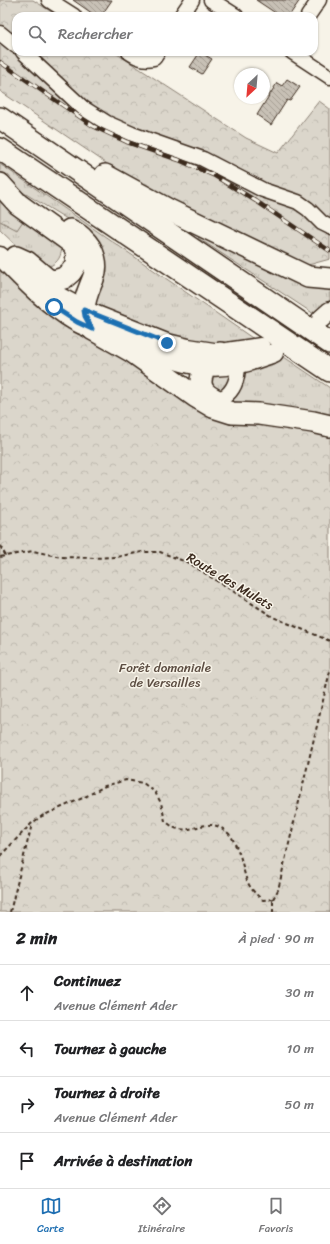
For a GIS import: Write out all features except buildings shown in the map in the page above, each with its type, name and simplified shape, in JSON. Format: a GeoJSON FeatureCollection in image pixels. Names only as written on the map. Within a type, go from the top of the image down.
{"type":"FeatureCollection","features":[{"type":"Feature","properties":{"kind":"highway"},"geometry":{"type":"LineString","coordinates":[[0,118],[60,160],[328,324]]}},
{"type":"Feature","properties":{"kind":"highway"},"geometry":{"type":"LineString","coordinates":[[0,149],[330,371]]}},
{"type":"Feature","properties":{"kind":"highway"},"geometry":{"type":"LineString","coordinates":[[60,160],[86,164],[169,210],[308,277],[330,279]]}},
{"type":"Feature","properties":{"kind":"highway"},"geometry":{"type":"LineString","coordinates":[[2,186],[18,204],[73,244],[77,253],[76,264],[71,272],[64,278],[54,281],[46,278],[27,262],[8,256]]}},
{"type":"Feature","properties":{"kind":"highway"},"geometry":{"type":"LineString","coordinates":[[2,186],[23,198],[83,238],[92,250],[96,263],[94,277],[84,302],[84,310]]}},
{"type":"Feature","properties":{"kind":"highway"},"geometry":{"type":"LineString","coordinates":[[92,329],[131,351],[196,398],[213,407],[232,413],[259,414],[330,426]]}},
{"type":"Feature","properties":{"kind":"highway"},"geometry":{"type":"LineString","coordinates":[[212,360],[201,378],[201,386],[206,395],[259,414]]}},
{"type":"Feature","properties":{"kind":"main road"},"geometry":{"type":"LineString","coordinates":[[0,241],[8,256],[36,291],[54,307],[77,322],[92,329],[184,363],[212,360],[269,350],[238,364],[212,360],[188,348],[167,343],[84,310],[60,297],[8,256]]}},
{"type":"Feature","properties":{"kind":"main road"},"geometry":{"type":"LineString","coordinates":[[84,310],[85,316],[92,329]]}},
{"type":"Feature","properties":{"kind":"street"},"geometry":{"type":"LineString","coordinates":[[50,0],[68,12]]}},
{"type":"Feature","properties":{"kind":"street"},"geometry":{"type":"LineString","coordinates":[[184,12],[192,0]]}},
{"type":"Feature","properties":{"kind":"street"},"geometry":{"type":"LineString","coordinates":[[211,0],[230,12]]}},
{"type":"Feature","properties":{"kind":"street"},"geometry":{"type":"LineString","coordinates":[[311,12],[319,0]]}},
{"type":"Feature","properties":{"kind":"street"},"geometry":{"type":"LineString","coordinates":[[0,34],[12,43]]}},
{"type":"Feature","properties":{"kind":"street"},"geometry":{"type":"LineString","coordinates":[[27,56],[84,108],[107,123],[132,134],[203,159],[263,190],[298,202],[308,209],[322,223],[330,227]]}},
{"type":"Feature","properties":{"kind":"street"},"geometry":{"type":"LineString","coordinates":[[135,56],[146,60],[154,58],[155,56]]}},
{"type":"Feature","properties":{"kind":"street"},"geometry":{"type":"LineString","coordinates":[[298,56],[330,77]]}},
{"type":"Feature","properties":{"kind":"street"},"geometry":{"type":"LineString","coordinates":[[215,399],[224,397],[233,388],[238,375],[238,364]]}},
{"type":"Feature","properties":{"kind":"path"},"geometry":{"type":"LineString","coordinates":[[0,546],[6,556]]}},
{"type":"Feature","properties":{"kind":"path","name":"Route des Mulets"},"geometry":{"type":"LineString","coordinates":[[0,557],[33,551],[61,557],[94,558],[116,557],[142,552],[160,552],[189,564],[273,617],[330,641]]}},
{"type":"Feature","properties":{"kind":"path"},"geometry":{"type":"LineString","coordinates":[[273,912],[273,899],[278,890],[330,671]]}},
{"type":"Feature","properties":{"kind":"path"},"geometry":{"type":"LineString","coordinates":[[0,856],[32,823],[42,816],[106,786],[126,780],[143,783],[155,792],[161,803],[165,821],[174,827],[186,829],[206,824],[219,827],[231,836],[239,851],[245,878],[254,893],[263,900],[273,899]]}},
{"type":"Feature","properties":{"kind":"path"},"geometry":{"type":"LineString","coordinates":[[10,912],[32,823]]}},
{"type":"Feature","properties":{"kind":"green space"},"geometry":{"type":"Polygon","coordinates":[[[0,0],[33,0],[52,12],[12,12],[12,56],[120,56],[246,138],[278,153],[319,101],[330,109],[330,259],[308,265],[128,178],[0,91],[0,0]]]}},
{"type":"Feature","properties":{"kind":"green space"},"geometry":{"type":"Polygon","coordinates":[[[0,164],[258,342],[193,346],[86,307],[89,295],[82,228],[6,182],[0,177],[0,164]]]}},
{"type":"Feature","properties":{"kind":"green space"},"geometry":{"type":"Polygon","coordinates":[[[0,198],[25,218],[17,230],[0,221],[0,198]]]}},
{"type":"Feature","properties":{"kind":"green space"},"geometry":{"type":"Polygon","coordinates":[[[25,218],[58,242],[62,249],[58,260],[48,267],[23,252],[0,230],[0,221],[17,229],[25,218]]]}},
{"type":"Feature","properties":{"kind":"green space"},"geometry":{"type":"Polygon","coordinates":[[[203,231],[330,282],[330,300],[314,314],[198,238],[203,231]]]}},
{"type":"Feature","properties":{"kind":"green space","name":"Forêt domaniale de Versailles"},"geometry":{"type":"Polygon","coordinates":[[[0,264],[73,330],[138,365],[179,395],[330,436],[330,912],[0,912],[0,264]]]}},
{"type":"Feature","properties":{"kind":"green space"},"geometry":{"type":"Polygon","coordinates":[[[281,355],[330,388],[330,417],[226,400],[242,370],[281,355]]]}},
{"type":"Feature","properties":{"kind":"green space"},"geometry":{"type":"Polygon","coordinates":[[[231,368],[230,377],[224,388],[220,391],[211,392],[207,369],[231,368]]]}},
{"type":"Feature","properties":{"kind":"railway"},"geometry":{"type":"LineString","coordinates":[[0,62],[93,126],[127,142],[179,160],[215,176],[256,201],[330,251]]}},
{"type":"Feature","properties":{"kind":"route"},"geometry":{"type":"LineString","coordinates":[[54,307],[68,317],[92,329],[85,316],[84,310],[167,343]]}}]}
